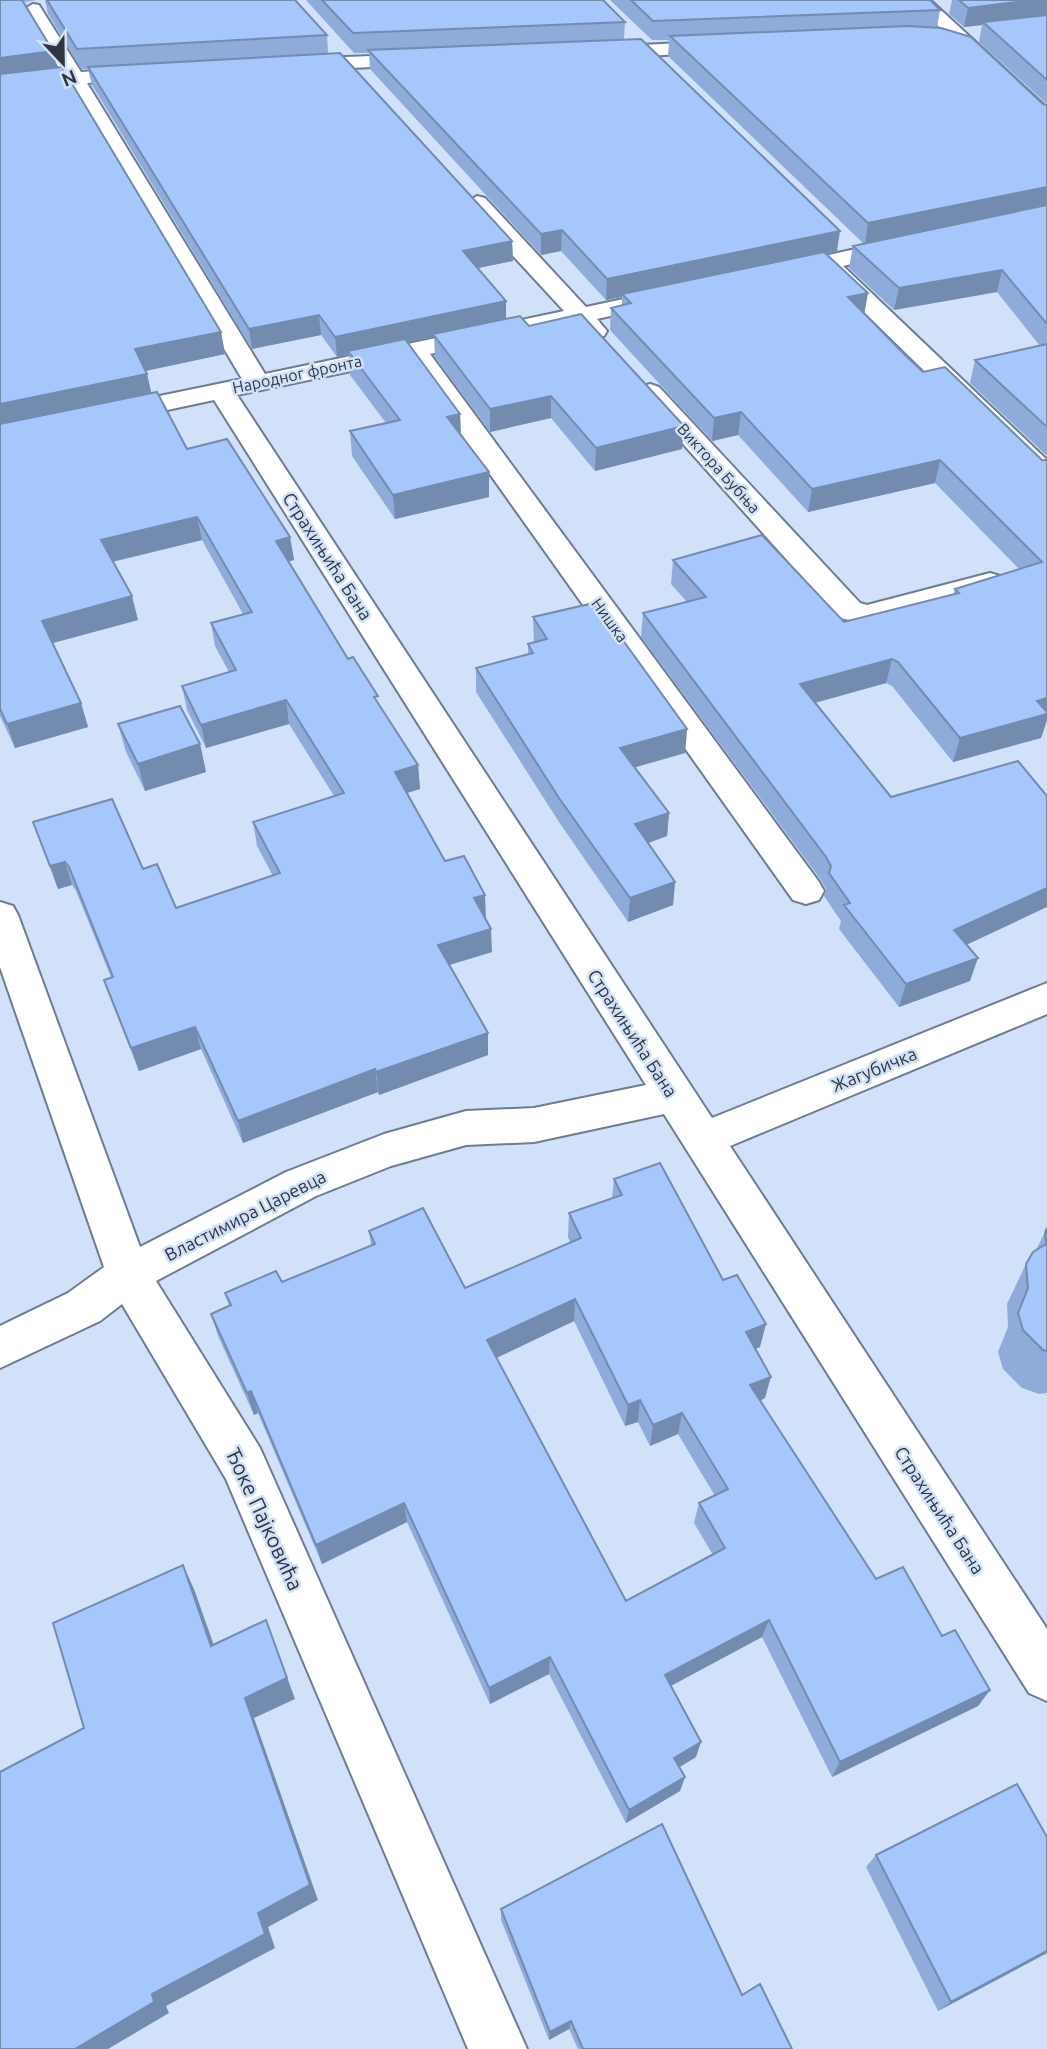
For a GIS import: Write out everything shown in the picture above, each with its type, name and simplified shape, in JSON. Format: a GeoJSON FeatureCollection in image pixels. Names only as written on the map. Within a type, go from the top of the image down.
{"type":"FeatureCollection","features":[{"type":"Feature","properties":{"kind":"street","name":"Страхињића Бана"},"geometry":{"type":"LineString","coordinates":[[58,5],[22,10],[73,78],[239,386],[673,1096],[1047,1675]]}},
{"type":"Feature","properties":{"kind":"street"},"geometry":{"type":"LineString","coordinates":[[929,8],[956,5]]}},
{"type":"Feature","properties":{"kind":"street"},"geometry":{"type":"LineString","coordinates":[[927,35],[929,8]]}},
{"type":"Feature","properties":{"kind":"street"},"geometry":{"type":"LineString","coordinates":[[929,8],[1047,119]]}},
{"type":"Feature","properties":{"kind":"street"},"geometry":{"type":"LineString","coordinates":[[927,35],[983,32]]}},
{"type":"Feature","properties":{"kind":"street"},"geometry":{"type":"LineString","coordinates":[[632,34],[670,70]]}},
{"type":"Feature","properties":{"kind":"street"},"geometry":{"type":"LineString","coordinates":[[927,35],[974,51]]}},
{"type":"Feature","properties":{"kind":"street"},"geometry":{"type":"LineString","coordinates":[[324,36],[367,83]]}},
{"type":"Feature","properties":{"kind":"street"},"geometry":{"type":"LineString","coordinates":[[581,54],[744,46]]}},
{"type":"Feature","properties":{"kind":"street"},"geometry":{"type":"LineString","coordinates":[[280,66],[444,59]]}},
{"type":"Feature","properties":{"kind":"street"},"geometry":{"type":"LineString","coordinates":[[0,87],[73,78],[156,73]]}},
{"type":"Feature","properties":{"kind":"street"},"geometry":{"type":"LineString","coordinates":[[460,184],[608,346]]}},
{"type":"Feature","properties":{"kind":"street"},"geometry":{"type":"LineString","coordinates":[[838,236],[858,255]]}},
{"type":"Feature","properties":{"kind":"street"},"geometry":{"type":"LineString","coordinates":[[758,277],[926,241]]}},
{"type":"Feature","properties":{"kind":"street"},"geometry":{"type":"LineString","coordinates":[[826,262],[1047,475]]}},
{"type":"Feature","properties":{"kind":"street","name":"Народног фронта"},"geometry":{"type":"LineString","coordinates":[[91,419],[690,292]]}},
{"type":"Feature","properties":{"kind":"street","name":"Нишка"},"geometry":{"type":"LineString","coordinates":[[414,350],[806,891]]}},
{"type":"Feature","properties":{"kind":"street","name":"Виктора Бубња"},"geometry":{"type":"LineString","coordinates":[[636,376],[850,611],[867,614],[990,582]]}},
{"type":"Feature","properties":{"kind":"street","name":"Ђоке Пајковића"},"geometry":{"type":"LineString","coordinates":[[0,915],[128,1274],[243,1464],[498,2049]]}},
{"type":"Feature","properties":{"kind":"street","name":"Жагубичка"},"geometry":{"type":"LineString","coordinates":[[701,1140],[1047,998]]}},
{"type":"Feature","properties":{"kind":"street","name":"Властимира Царевца"},"geometry":{"type":"LineString","coordinates":[[0,1348],[84,1307],[128,1274],[301,1184],[384,1151],[466,1128],[534,1125],[673,1096]]}},
{"type":"Feature","properties":{"kind":"building"},"geometry":{"type":"Polygon","coordinates":[[[0,0],[22,0],[53,51],[0,58],[0,0]]]}},
{"type":"Feature","properties":{"kind":"building"},"geometry":{"type":"Polygon","coordinates":[[[47,0],[295,0],[327,35],[77,49],[47,0]]]}},
{"type":"Feature","properties":{"kind":"building"},"geometry":{"type":"Polygon","coordinates":[[[322,0],[603,0],[625,22],[353,33],[322,0]]]}},
{"type":"Feature","properties":{"kind":"building"},"geometry":{"type":"Polygon","coordinates":[[[631,0],[930,0],[940,10],[653,21],[631,0]]]}},
{"type":"Feature","properties":{"kind":"building"},"geometry":{"type":"Polygon","coordinates":[[[959,0],[1033,0],[968,8],[959,0]]]}},
{"type":"Feature","properties":{"kind":"building"},"geometry":{"type":"Polygon","coordinates":[[[1047,15],[1047,80],[983,22],[1047,15]]]}},
{"type":"Feature","properties":{"kind":"building"},"geometry":{"type":"Polygon","coordinates":[[[908,26],[941,28],[971,37],[1047,105],[1047,187],[868,223],[670,36],[908,26]]]}},
{"type":"Feature","properties":{"kind":"building"},"geometry":{"type":"Polygon","coordinates":[[[641,39],[840,231],[607,279],[562,230],[541,234],[368,50],[641,39]]]}},
{"type":"Feature","properties":{"kind":"building"},"geometry":{"type":"Polygon","coordinates":[[[340,53],[512,241],[463,251],[506,301],[335,337],[319,315],[249,329],[88,67],[340,53]]]}},
{"type":"Feature","properties":{"kind":"building"},"geometry":{"type":"Polygon","coordinates":[[[62,67],[221,332],[135,349],[147,374],[0,404],[0,74],[62,67]]]}},
{"type":"Feature","properties":{"kind":"building"},"geometry":{"type":"Polygon","coordinates":[[[1047,205],[1047,324],[1002,270],[899,288],[853,246],[1047,205]]]}},
{"type":"Feature","properties":{"kind":"building"},"geometry":{"type":"Polygon","coordinates":[[[824,252],[868,293],[848,297],[923,372],[945,367],[1042,460],[1047,460],[1047,698],[1037,701],[1047,714],[960,738],[898,662],[892,659],[800,684],[891,797],[1018,761],[1047,796],[1047,888],[954,930],[978,958],[906,984],[844,905],[850,903],[829,873],[831,866],[826,857],[643,613],[706,597],[673,560],[762,535],[844,622],[959,593],[955,589],[1042,562],[940,460],[812,489],[741,412],[714,418],[611,308],[631,303],[622,294],[824,252]]]}},
{"type":"Feature","properties":{"kind":"building"},"geometry":{"type":"Polygon","coordinates":[[[581,314],[684,426],[596,448],[551,396],[490,409],[433,334],[520,316],[529,326],[581,314]]]}},
{"type":"Feature","properties":{"kind":"building"},"geometry":{"type":"Polygon","coordinates":[[[405,339],[460,414],[447,417],[489,472],[393,495],[350,431],[400,420],[348,351],[405,339]]]}},
{"type":"Feature","properties":{"kind":"building"},"geometry":{"type":"Polygon","coordinates":[[[1047,344],[1047,427],[975,360],[1047,344]]]}},
{"type":"Feature","properties":{"kind":"building"},"geometry":{"type":"Polygon","coordinates":[[[157,392],[187,449],[227,439],[290,537],[276,541],[348,659],[353,657],[378,696],[374,697],[418,765],[395,772],[445,861],[464,856],[485,895],[474,898],[491,929],[438,945],[488,1033],[376,1072],[375,1069],[238,1121],[195,1027],[131,1048],[104,980],[113,977],[69,867],[65,862],[50,866],[33,822],[112,799],[143,869],[157,864],[176,908],[280,873],[253,822],[344,793],[286,700],[201,725],[182,686],[236,670],[211,623],[252,612],[197,517],[101,540],[132,596],[42,621],[81,703],[7,724],[0,709],[0,424],[157,392]]]}},
{"type":"Feature","properties":{"kind":"building"},"geometry":{"type":"Polygon","coordinates":[[[594,603],[687,729],[620,748],[669,813],[635,824],[675,882],[630,898],[559,798],[476,668],[533,653],[528,644],[547,639],[533,617],[594,603]]]}},
{"type":"Feature","properties":{"kind":"building"},"geometry":{"type":"Polygon","coordinates":[[[180,706],[200,744],[138,764],[118,724],[180,706]]]}},
{"type":"Feature","properties":{"kind":"building"},"geometry":{"type":"Polygon","coordinates":[[[660,1163],[723,1280],[737,1275],[766,1324],[746,1332],[771,1377],[750,1385],[876,1579],[903,1567],[942,1636],[955,1630],[990,1690],[840,1762],[769,1620],[665,1675],[701,1742],[674,1758],[685,1777],[629,1810],[550,1657],[489,1688],[404,1503],[316,1545],[251,1391],[247,1393],[211,1314],[231,1305],[225,1293],[276,1271],[282,1282],[375,1244],[369,1231],[423,1208],[465,1288],[581,1238],[569,1213],[622,1195],[614,1179],[660,1163]],[[575,1299],[487,1340],[626,1601],[725,1548],[699,1503],[728,1489],[682,1413],[653,1425],[640,1400],[628,1405],[575,1299]]]}},
{"type":"Feature","properties":{"kind":"building"},"geometry":{"type":"Polygon","coordinates":[[[1047,1228],[1047,1351],[1023,1330],[1018,1313],[1028,1288],[1026,1264],[1033,1252],[1046,1244],[1047,1228]]]}},
{"type":"Feature","properties":{"kind":"building"},"geometry":{"type":"Polygon","coordinates":[[[183,1565],[211,1646],[266,1620],[287,1678],[245,1698],[310,1885],[258,1913],[265,1934],[152,1994],[154,2002],[75,2049],[0,2049],[0,1772],[84,1728],[53,1623],[183,1565]]]}},
{"type":"Feature","properties":{"kind":"building"},"geometry":{"type":"Polygon","coordinates":[[[1017,1784],[1047,1837],[1047,1951],[951,2002],[876,1855],[1017,1784]]]}},
{"type":"Feature","properties":{"kind":"building"},"geometry":{"type":"Polygon","coordinates":[[[662,1824],[742,1995],[760,1984],[792,2049],[583,2049],[571,2021],[550,2032],[501,1909],[662,1824]]]}}]}
